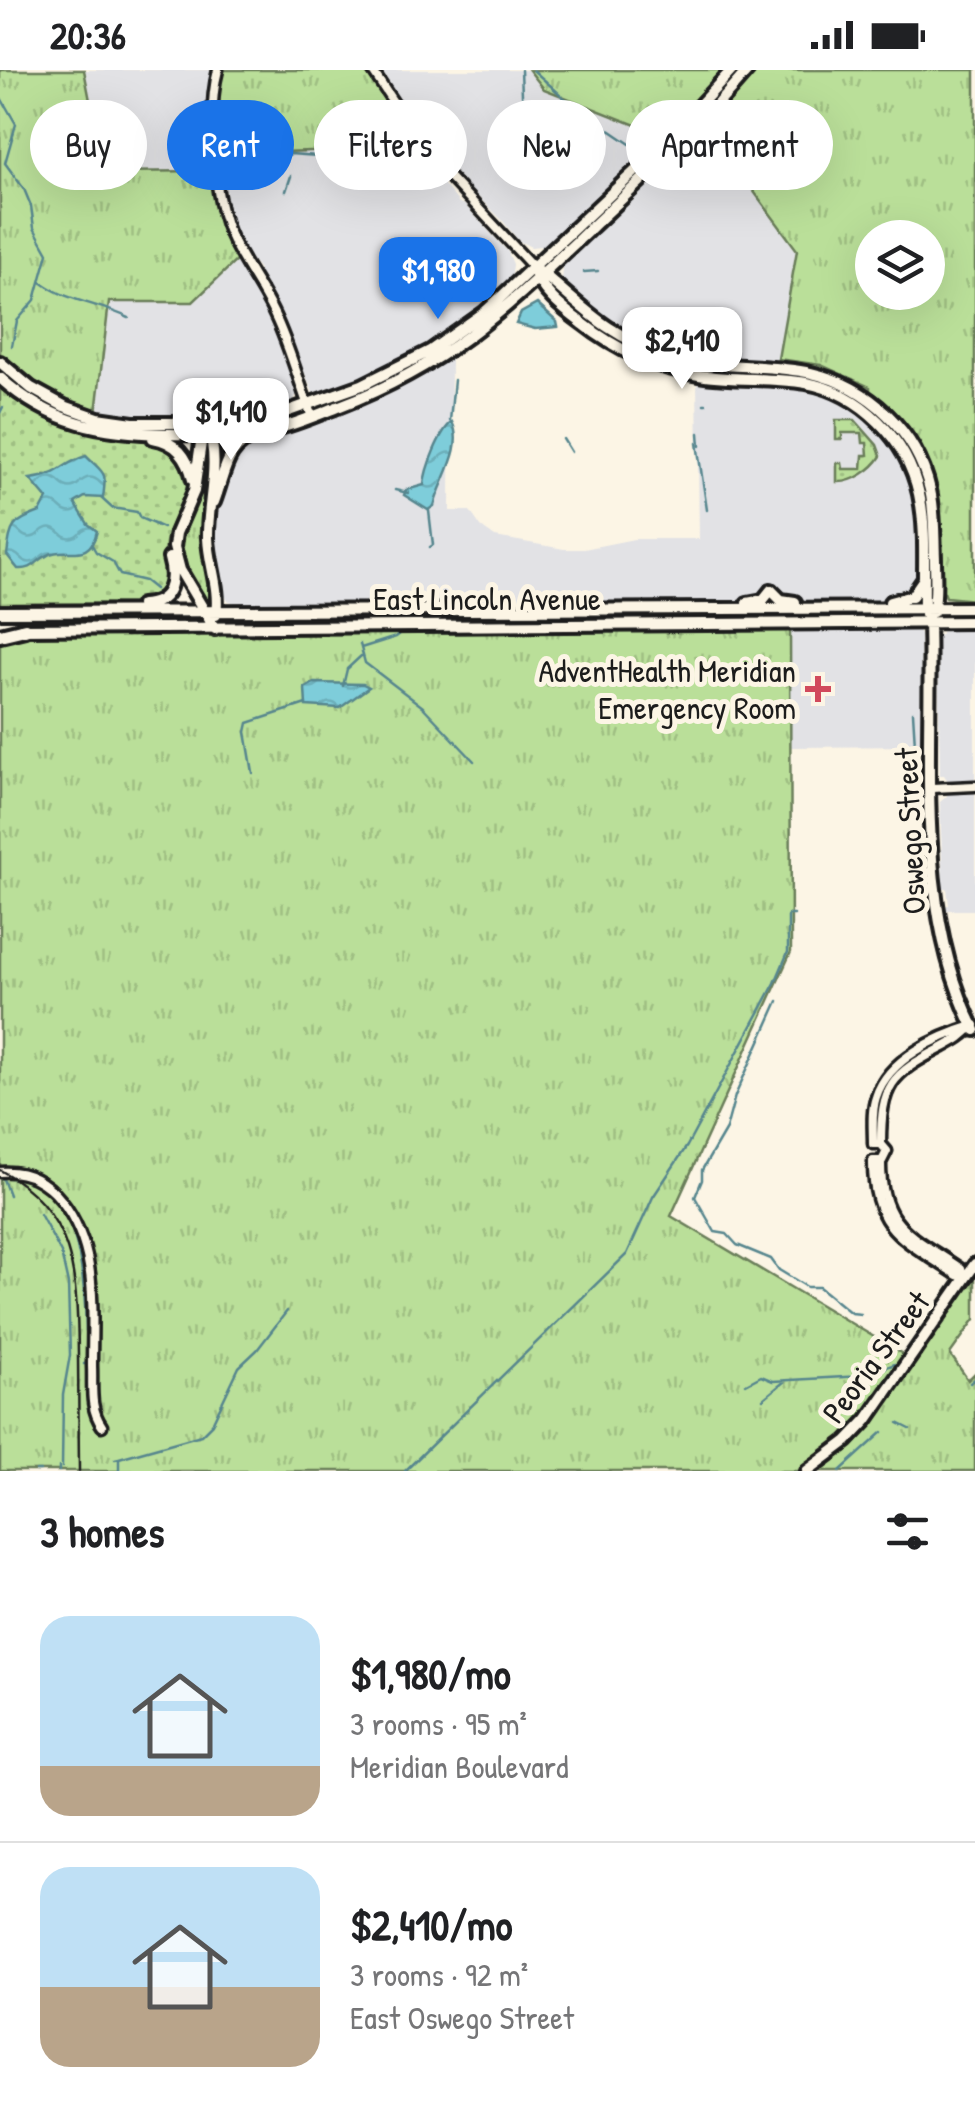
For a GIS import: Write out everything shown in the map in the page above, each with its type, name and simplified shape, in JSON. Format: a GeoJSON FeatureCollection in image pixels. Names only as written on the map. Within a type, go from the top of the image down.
{"type":"FeatureCollection","features":[{"type":"Feature","properties":{"kind":"highway"},"geometry":{"type":"LineString","coordinates":[[0,632],[25,629]]}},
{"type":"Feature","properties":{"kind":"main road"},"geometry":{"type":"LineString","coordinates":[[537,273],[732,70]]}},
{"type":"Feature","properties":{"kind":"main road"},"geometry":{"type":"LineString","coordinates":[[210,512],[224,464],[230,452],[244,440],[436,348],[480,316],[537,273],[687,137],[748,70]]}},
{"type":"Feature","properties":{"kind":"main road","name":"Oswego Street"},"geometry":{"type":"LineString","coordinates":[[537,273],[592,331],[626,351],[664,366],[710,377],[817,386],[848,398],[875,418],[898,444],[917,483],[923,579],[929,608]]}},
{"type":"Feature","properties":{"kind":"main road","name":"Oswego Street"},"geometry":{"type":"LineString","coordinates":[[537,273],[590,316],[647,348],[712,366],[815,374],[851,387],[882,408],[912,444],[930,488],[934,518],[929,608],[933,869],[938,921],[954,984],[974,1026]]}},
{"type":"Feature","properties":{"kind":"main road"},"geometry":{"type":"LineString","coordinates":[[0,362],[43,395],[86,414],[133,423],[206,431],[310,411]]}},
{"type":"Feature","properties":{"kind":"main road"},"geometry":{"type":"LineString","coordinates":[[0,378],[48,411],[98,429],[172,444],[188,463],[194,492]]}},
{"type":"Feature","properties":{"kind":"main road"},"geometry":{"type":"LineString","coordinates":[[98,429],[272,429]]}},
{"type":"Feature","properties":{"kind":"main road"},"geometry":{"type":"LineString","coordinates":[[76,612],[89,605],[149,605],[164,599],[173,582],[169,548],[194,492],[206,431]]}},
{"type":"Feature","properties":{"kind":"main road"},"geometry":{"type":"LineString","coordinates":[[206,431],[208,540],[217,582],[211,611]]}},
{"type":"Feature","properties":{"kind":"main road"},"geometry":{"type":"LineString","coordinates":[[176,533],[176,562],[211,611],[215,629]]}},
{"type":"Feature","properties":{"kind":"main road"},"geometry":{"type":"LineString","coordinates":[[847,608],[863,602],[906,600],[915,594],[923,579]]}},
{"type":"Feature","properties":{"kind":"main road"},"geometry":{"type":"LineString","coordinates":[[690,609],[705,603],[756,602],[772,590],[784,602],[815,602],[824,608]]}},
{"type":"Feature","properties":{"kind":"main road","name":"East Lincoln Avenue"},"geometry":{"type":"LineString","coordinates":[[0,612],[975,608]]}},
{"type":"Feature","properties":{"kind":"main road","name":"East Lincoln Avenue"},"geometry":{"type":"LineString","coordinates":[[25,629],[975,622]]}},
{"type":"Feature","properties":{"kind":"main road","name":"Peoria Street"},"geometry":{"type":"LineString","coordinates":[[807,1471],[863,1426],[975,1264]]}},
{"type":"Feature","properties":{"kind":"street"},"geometry":{"type":"LineString","coordinates":[[218,70],[214,102],[216,180],[221,208],[235,245],[274,314],[310,411]]}},
{"type":"Feature","properties":{"kind":"street"},"geometry":{"type":"LineString","coordinates":[[372,70],[423,148],[537,273]]}},
{"type":"Feature","properties":{"kind":"street"},"geometry":{"type":"LineString","coordinates":[[932,788],[975,786]]}},
{"type":"Feature","properties":{"kind":"street"},"geometry":{"type":"LineString","coordinates":[[966,1277],[956,1275],[888,1224],[875,1197],[877,1161],[886,1154],[877,1144],[875,1101],[889,1073],[908,1056],[974,1026]]}},
{"type":"Feature","properties":{"kind":"street"},"geometry":{"type":"LineString","coordinates":[[0,1172],[28,1174],[45,1184],[64,1204],[80,1232],[92,1283],[94,1409],[102,1426]]}},
{"type":"Feature","properties":{"kind":"shaded area"},"geometry":{"type":"Polygon","coordinates":[[[84,70],[210,70],[210,100],[167,100],[167,190],[213,190],[231,248],[272,319],[297,394],[291,406],[244,419],[136,420],[96,413],[103,190],[147,190],[147,100],[90,100],[84,70]]]}},
{"type":"Feature","properties":{"kind":"shaded area"},"geometry":{"type":"Polygon","coordinates":[[[223,70],[366,70],[384,100],[314,100],[314,190],[448,190],[508,252],[513,264],[511,282],[448,336],[396,366],[333,393],[331,390],[314,395],[279,312],[257,275],[259,269],[241,247],[224,198],[226,190],[294,190],[294,100],[218,100],[223,70]]]}},
{"type":"Feature","properties":{"kind":"shaded area"},"geometry":{"type":"Polygon","coordinates":[[[377,70],[529,70],[545,89],[573,100],[487,100],[487,190],[606,190],[606,113],[626,121],[626,175],[551,246],[531,247],[519,241],[467,186],[467,100],[396,100],[377,70]]]}},
{"type":"Feature","properties":{"kind":"shaded area"},"geometry":{"type":"Polygon","coordinates":[[[636,190],[752,190],[870,353],[870,395],[664,351],[610,325],[565,287],[564,259],[636,190]]]}},
{"type":"Feature","properties":{"kind":"shaded area"},"geometry":{"type":"Polygon","coordinates":[[[451,356],[450,511],[470,511],[481,527],[495,537],[564,549],[634,539],[699,539],[697,380],[806,387],[840,398],[866,414],[896,448],[919,509],[918,582],[896,600],[437,605],[227,600],[213,531],[232,456],[254,440],[322,423],[451,356]]]}},
{"type":"Feature","properties":{"kind":"shaded area"},"geometry":{"type":"Polygon","coordinates":[[[946,627],[975,627],[975,910],[945,910],[944,906],[949,905],[947,888],[943,888],[940,802],[947,796],[948,781],[940,775],[938,637],[946,627]]]}},
{"type":"Feature","properties":{"kind":"shaded area"},"geometry":{"type":"Polygon","coordinates":[[[790,628],[917,628],[922,746],[791,747],[790,628]]]}},
{"type":"Feature","properties":{"kind":"green space"},"geometry":{"type":"Polygon","coordinates":[[[0,70],[84,70],[90,100],[30,100],[30,190],[147,190],[147,172],[167,171],[167,190],[214,190],[218,215],[238,259],[193,302],[109,302],[96,413],[42,391],[0,357],[0,70]]]}},
{"type":"Feature","properties":{"kind":"green space"},"geometry":{"type":"Polygon","coordinates":[[[223,70],[366,70],[385,100],[314,100],[314,151],[294,152],[294,100],[218,100],[223,70]]]}},
{"type":"Feature","properties":{"kind":"green space"},"geometry":{"type":"Polygon","coordinates":[[[529,70],[728,70],[700,100],[626,100],[626,121],[606,113],[606,100],[572,100],[544,89],[529,70]]]}},
{"type":"Feature","properties":{"kind":"green space"},"geometry":{"type":"Polygon","coordinates":[[[752,70],[975,70],[975,600],[946,597],[944,592],[938,592],[927,469],[870,395],[870,387],[821,365],[778,359],[797,250],[753,190],[833,190],[833,100],[725,100],[752,70]]]}},
{"type":"Feature","properties":{"kind":"green space"},"geometry":{"type":"Polygon","coordinates":[[[3,387],[42,413],[70,425],[115,437],[156,442],[179,457],[188,486],[167,537],[166,591],[147,603],[0,604],[3,387]]]}},
{"type":"Feature","properties":{"kind":"green space"},"geometry":{"type":"Polygon","coordinates":[[[836,420],[855,420],[877,445],[881,456],[862,474],[843,482],[837,482],[837,463],[842,463],[843,469],[862,469],[863,455],[868,455],[867,443],[863,443],[862,433],[842,433],[842,439],[836,439],[836,420]]]}},
{"type":"Feature","properties":{"kind":"green space"},"geometry":{"type":"Polygon","coordinates":[[[205,446],[212,598],[203,600],[185,572],[178,550],[200,492],[205,446]]]}},
{"type":"Feature","properties":{"kind":"green space"},"geometry":{"type":"Polygon","coordinates":[[[830,613],[805,618],[590,619],[585,614],[830,613]]]}},
{"type":"Feature","properties":{"kind":"green space"},"geometry":{"type":"Polygon","coordinates":[[[497,616],[335,620],[321,617],[497,616]]]}},
{"type":"Feature","properties":{"kind":"green space"},"geometry":{"type":"Polygon","coordinates":[[[790,628],[791,952],[671,1216],[906,1356],[853,1429],[799,1471],[0,1471],[0,637],[339,630],[790,628]]]}},
{"type":"Feature","properties":{"kind":"green space"},"geometry":{"type":"Polygon","coordinates":[[[975,1273],[975,1319],[950,1354],[968,1380],[975,1373],[975,1471],[815,1471],[884,1405],[975,1273]]]}},
{"type":"Feature","properties":{"kind":"water"},"geometry":{"type":"Polygon","coordinates":[[[537,304],[558,327],[535,329],[516,324],[521,313],[537,304]]]}},
{"type":"Feature","properties":{"kind":"water"},"geometry":{"type":"Polygon","coordinates":[[[452,422],[454,453],[434,506],[428,510],[404,495],[406,490],[424,485],[434,451],[452,422]]]}},
{"type":"Feature","properties":{"kind":"water"},"geometry":{"type":"Polygon","coordinates":[[[86,456],[104,477],[103,498],[85,497],[75,503],[97,531],[89,548],[55,552],[32,567],[18,569],[7,555],[12,531],[23,519],[40,512],[47,499],[30,479],[49,475],[86,456]]]}},
{"type":"Feature","properties":{"kind":"water"},"geometry":{"type":"Polygon","coordinates":[[[314,683],[369,687],[340,708],[306,706],[305,688],[314,683]]]}},
{"type":"Feature","properties":{"kind":"waterway"},"geometry":{"type":"LineString","coordinates":[[521,70],[522,95]]}},
{"type":"Feature","properties":{"kind":"waterway"},"geometry":{"type":"LineString","coordinates":[[533,70],[571,104],[626,141]]}},
{"type":"Feature","properties":{"kind":"waterway"},"geometry":{"type":"LineString","coordinates":[[0,96],[16,124],[5,163],[24,189],[34,228],[48,253],[35,300],[17,321],[12,346]]}},
{"type":"Feature","properties":{"kind":"waterway"},"geometry":{"type":"LineString","coordinates":[[294,154],[314,156]]}},
{"type":"Feature","properties":{"kind":"waterway"},"geometry":{"type":"LineString","coordinates":[[584,272],[598,271]]}},
{"type":"Feature","properties":{"kind":"waterway"},"geometry":{"type":"LineString","coordinates":[[41,282],[62,294],[129,318]]}},
{"type":"Feature","properties":{"kind":"waterway"},"geometry":{"type":"LineString","coordinates":[[450,421],[454,380]]}},
{"type":"Feature","properties":{"kind":"waterway"},"geometry":{"type":"LineString","coordinates":[[0,413],[3,407]]}},
{"type":"Feature","properties":{"kind":"waterway"},"geometry":{"type":"LineString","coordinates":[[699,433],[700,446]]}},
{"type":"Feature","properties":{"kind":"waterway"},"geometry":{"type":"LineString","coordinates":[[563,439],[571,452]]}},
{"type":"Feature","properties":{"kind":"waterway"},"geometry":{"type":"LineString","coordinates":[[697,443],[707,510]]}},
{"type":"Feature","properties":{"kind":"waterway"},"geometry":{"type":"LineString","coordinates":[[395,490],[408,493]]}},
{"type":"Feature","properties":{"kind":"waterway"},"geometry":{"type":"LineString","coordinates":[[101,498],[112,508],[137,512],[140,518],[163,528]]}},
{"type":"Feature","properties":{"kind":"waterway"},"geometry":{"type":"LineString","coordinates":[[429,511],[433,545],[430,547]]}},
{"type":"Feature","properties":{"kind":"waterway"},"geometry":{"type":"LineString","coordinates":[[92,545],[113,562],[120,575],[145,581],[155,589]]}},
{"type":"Feature","properties":{"kind":"waterway"},"geometry":{"type":"LineString","coordinates":[[361,648],[404,631]]}},
{"type":"Feature","properties":{"kind":"waterway"},"geometry":{"type":"LineString","coordinates":[[360,644],[365,663],[423,707],[474,761]]}},
{"type":"Feature","properties":{"kind":"waterway"},"geometry":{"type":"LineString","coordinates":[[343,686],[347,669],[361,656]]}},
{"type":"Feature","properties":{"kind":"waterway"},"geometry":{"type":"LineString","coordinates":[[253,773],[248,723],[306,704]]}},
{"type":"Feature","properties":{"kind":"waterway"},"geometry":{"type":"LineString","coordinates":[[913,712],[915,745]]}},
{"type":"Feature","properties":{"kind":"waterway"},"geometry":{"type":"LineString","coordinates":[[914,773],[915,749]]}},
{"type":"Feature","properties":{"kind":"waterway"},"geometry":{"type":"LineString","coordinates":[[405,1471],[627,1254],[653,1197],[687,1146],[775,983],[788,952],[788,915],[794,915]]}},
{"type":"Feature","properties":{"kind":"waterway"},"geometry":{"type":"LineString","coordinates":[[778,1001],[735,1096],[726,1129],[702,1170],[695,1197],[715,1232],[727,1234],[737,1245],[771,1259],[779,1270],[807,1287],[819,1287],[851,1313],[861,1314]]}},
{"type":"Feature","properties":{"kind":"waterway"},"geometry":{"type":"LineString","coordinates":[[0,1178],[27,1181],[47,1192],[62,1209],[79,1257],[86,1331]]}},
{"type":"Feature","properties":{"kind":"waterway"},"geometry":{"type":"LineString","coordinates":[[3,1179],[9,1195]]}},
{"type":"Feature","properties":{"kind":"waterway"},"geometry":{"type":"LineString","coordinates":[[40,1214],[61,1253],[68,1284],[70,1355],[63,1395],[62,1467]]}},
{"type":"Feature","properties":{"kind":"waterway"},"geometry":{"type":"LineString","coordinates":[[119,1458],[201,1435],[212,1424],[239,1367],[287,1311]]}},
{"type":"Feature","properties":{"kind":"waterway"},"geometry":{"type":"LineString","coordinates":[[84,1364],[87,1348]]}},
{"type":"Feature","properties":{"kind":"waterway"},"geometry":{"type":"LineString","coordinates":[[746,1384],[761,1376],[773,1381],[862,1376],[895,1364]]}},
{"type":"Feature","properties":{"kind":"waterway"},"geometry":{"type":"LineString","coordinates":[[970,1383],[975,1379]]}},
{"type":"Feature","properties":{"kind":"waterway"},"geometry":{"type":"LineString","coordinates":[[763,1399],[785,1381]]}},
{"type":"Feature","properties":{"kind":"waterway"},"geometry":{"type":"LineString","coordinates":[[898,1423],[910,1429]]}},
{"type":"Feature","properties":{"kind":"waterway"},"geometry":{"type":"LineString","coordinates":[[840,1471],[883,1432]]}},
{"type":"Feature","properties":{"kind":"waterway"},"geometry":{"type":"LineString","coordinates":[[115,1459],[119,1458],[119,1471]]}},
{"type":"Feature","properties":{"kind":"tram line"},"geometry":{"type":"LineString","coordinates":[[0,1170],[45,1206],[68,1250],[76,1300],[79,1471]]}},
{"type":"Feature","properties":{"kind":"place","name":"AdventHealth Meridian Emergency Room"},"geometry":{"type":"Point","coordinates":[818,689]}}]}
